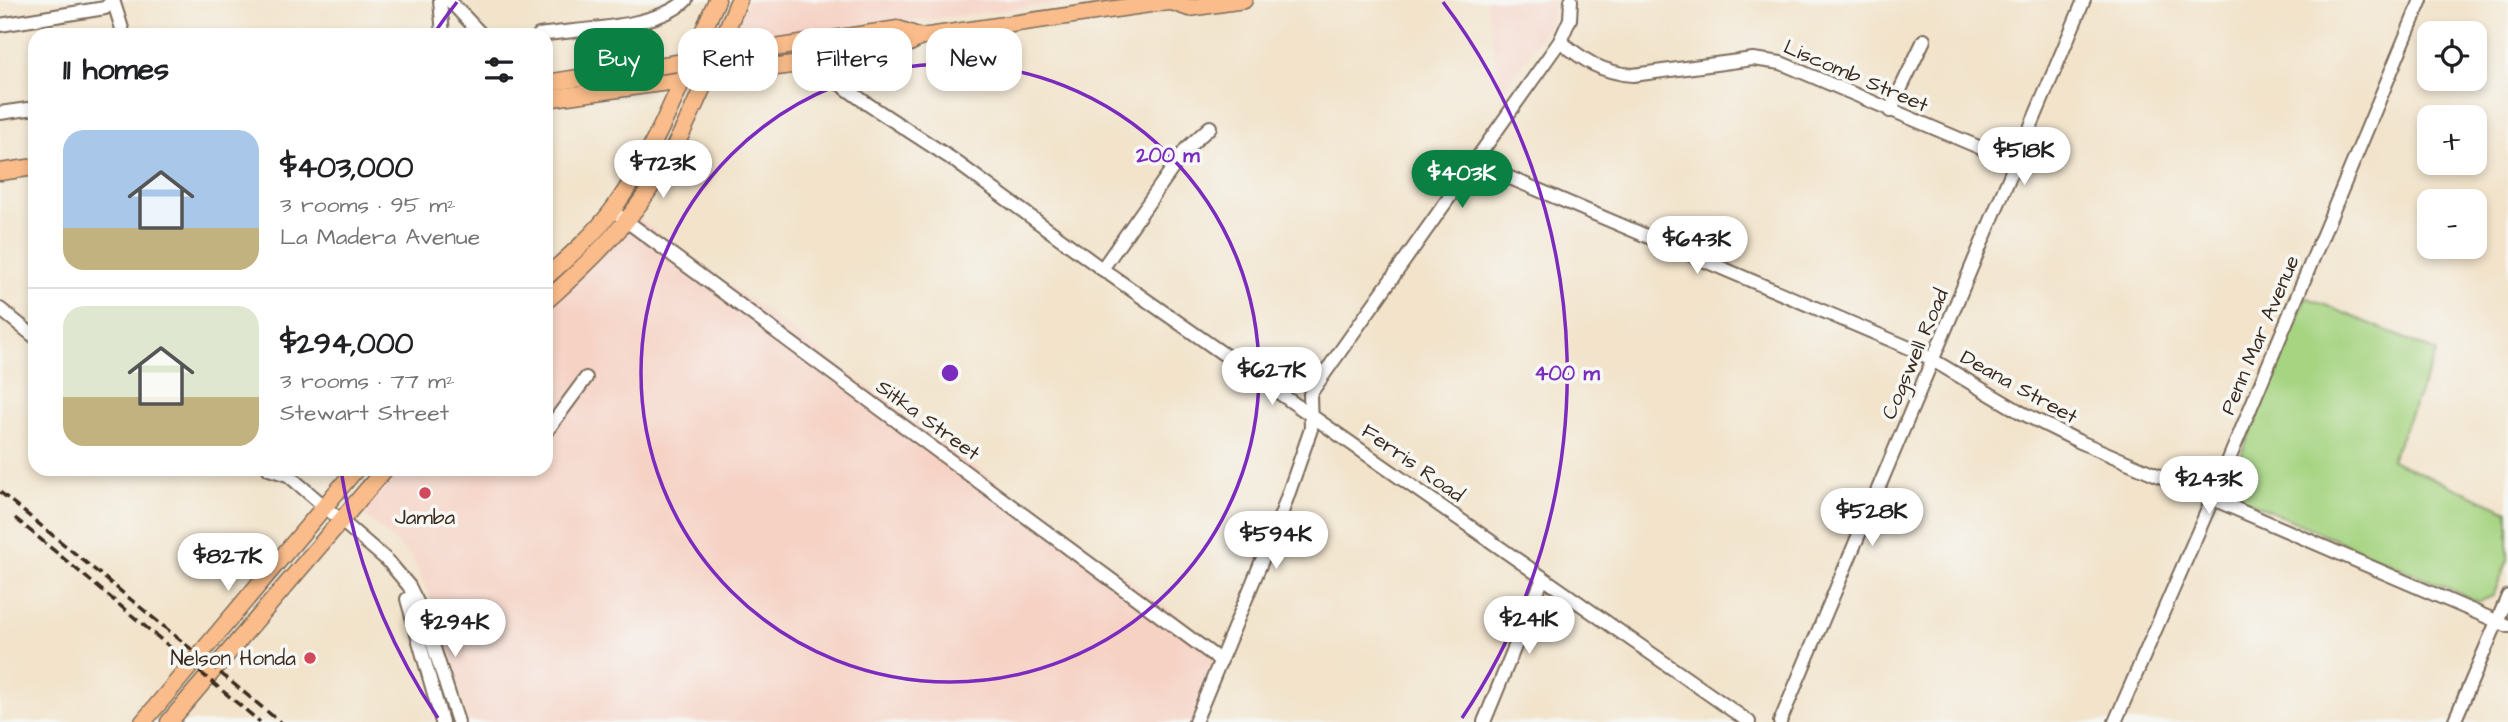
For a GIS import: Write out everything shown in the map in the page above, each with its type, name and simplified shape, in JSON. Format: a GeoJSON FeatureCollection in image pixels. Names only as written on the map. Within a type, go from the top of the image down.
{"type":"FeatureCollection","features":[{"type":"Feature","properties":{"kind":"main road"},"geometry":{"type":"LineString","coordinates":[[727,28],[739,0]]}},
{"type":"Feature","properties":{"kind":"main road"},"geometry":{"type":"LineString","coordinates":[[912,42],[921,37],[1174,1],[1189,8],[1244,0]]}},
{"type":"Feature","properties":{"kind":"main road"},"geometry":{"type":"LineString","coordinates":[[703,28],[713,1]]}},
{"type":"Feature","properties":{"kind":"main road"},"geometry":{"type":"LineString","coordinates":[[778,47],[898,29],[921,37]]}},
{"type":"Feature","properties":{"kind":"main road"},"geometry":{"type":"LineString","coordinates":[[553,82],[678,63]]}},
{"type":"Feature","properties":{"kind":"main road"},"geometry":{"type":"LineString","coordinates":[[553,98],[678,81]]}},
{"type":"Feature","properties":{"kind":"main road"},"geometry":{"type":"LineString","coordinates":[[553,270],[612,210],[661,130],[678,88]]}},
{"type":"Feature","properties":{"kind":"main road"},"geometry":{"type":"LineString","coordinates":[[553,295],[626,221],[679,139],[702,91]]}},
{"type":"Feature","properties":{"kind":"main road"},"geometry":{"type":"LineString","coordinates":[[0,172],[28,168]]}},
{"type":"Feature","properties":{"kind":"main road"},"geometry":{"type":"LineString","coordinates":[[143,722],[350,476]]}},
{"type":"Feature","properties":{"kind":"main road"},"geometry":{"type":"LineString","coordinates":[[169,722],[379,476]]}},
{"type":"Feature","properties":{"kind":"street"},"geometry":{"type":"LineString","coordinates":[[0,25],[106,8],[113,0]]}},
{"type":"Feature","properties":{"kind":"street"},"geometry":{"type":"LineString","coordinates":[[113,0],[122,28]]}},
{"type":"Feature","properties":{"kind":"street"},"geometry":{"type":"LineString","coordinates":[[440,0],[442,28]]}},
{"type":"Feature","properties":{"kind":"street"},"geometry":{"type":"LineString","coordinates":[[449,0],[475,28]]}},
{"type":"Feature","properties":{"kind":"street"},"geometry":{"type":"LineString","coordinates":[[553,33],[653,19],[676,9],[686,0]]}},
{"type":"Feature","properties":{"kind":"street"},"geometry":{"type":"LineString","coordinates":[[1195,722],[1290,489],[1311,429],[1310,394],[1560,41],[1570,19],[1571,0]]}},
{"type":"Feature","properties":{"kind":"street","name":"Cogswell Road"},"geometry":{"type":"LineString","coordinates":[[1780,722],[2084,0]]}},
{"type":"Feature","properties":{"kind":"street","name":"Penn Mar Avenue"},"geometry":{"type":"LineString","coordinates":[[2116,722],[2421,0]]}},
{"type":"Feature","properties":{"kind":"street"},"geometry":{"type":"LineString","coordinates":[[1890,111],[1924,40]]}},
{"type":"Feature","properties":{"kind":"street","name":"Liscomb Street"},"geometry":{"type":"LineString","coordinates":[[1560,41],[1584,61],[1616,74],[1633,75],[1753,59],[1781,63],[2016,163]]}},
{"type":"Feature","properties":{"kind":"street","name":"Ferris Road"},"geometry":{"type":"LineString","coordinates":[[850,91],[953,159],[1102,269],[1749,722]]}},
{"type":"Feature","properties":{"kind":"street"},"geometry":{"type":"LineString","coordinates":[[0,113],[28,109]]}},
{"type":"Feature","properties":{"kind":"street"},"geometry":{"type":"LineString","coordinates":[[1102,269],[1186,149],[1210,127]]}},
{"type":"Feature","properties":{"kind":"street","name":"Deana Street"},"geometry":{"type":"LineString","coordinates":[[1475,163],[1934,361],[2052,429],[2502,624]]}},
{"type":"Feature","properties":{"kind":"street","name":"Sitka Street"},"geometry":{"type":"LineString","coordinates":[[612,210],[1221,662]]}},
{"type":"Feature","properties":{"kind":"street"},"geometry":{"type":"LineString","coordinates":[[0,309],[28,331]]}},
{"type":"Feature","properties":{"kind":"street"},"geometry":{"type":"LineString","coordinates":[[553,423],[586,378]]}},
{"type":"Feature","properties":{"kind":"street"},"geometry":{"type":"LineString","coordinates":[[289,476],[388,561],[409,586],[423,614],[458,722]]}},
{"type":"Feature","properties":{"kind":"street"},"geometry":{"type":"LineString","coordinates":[[341,523],[347,536],[386,568],[411,607],[442,722]]}},
{"type":"Feature","properties":{"kind":"street"},"geometry":{"type":"LineString","coordinates":[[1484,722],[1543,578]]}},
{"type":"Feature","properties":{"kind":"street"},"geometry":{"type":"LineString","coordinates":[[2454,722],[2502,624],[2508,596]]}},
{"type":"Feature","properties":{"kind":"shaded area"},"geometry":{"type":"Polygon","coordinates":[[[748,0],[1087,0],[855,28],[792,28],[792,36],[778,37],[778,28],[737,26],[748,0]]]}},
{"type":"Feature","properties":{"kind":"shaded area"},"geometry":{"type":"Polygon","coordinates":[[[1486,0],[1554,0],[1550,23],[1501,94],[1486,0]]]}},
{"type":"Feature","properties":{"kind":"shaded area"},"geometry":{"type":"Polygon","coordinates":[[[637,217],[1230,654],[1203,722],[468,722],[438,614],[411,556],[359,510],[386,476],[553,476],[553,298],[637,217]]]}},
{"type":"Feature","properties":{"kind":"green space"},"geometry":{"type":"Polygon","coordinates":[[[2306,297],[2437,352],[2391,460],[2508,511],[2508,560],[2493,596],[2479,602],[2231,494],[2228,487],[2306,297]]]}},
{"type":"Feature","properties":{"kind":"railway"},"geometry":{"type":"LineString","coordinates":[[0,492],[280,722]]}},
{"type":"Feature","properties":{"kind":"railway"},"geometry":{"type":"LineString","coordinates":[[15,518],[260,722]]}},
{"type":"Feature","properties":{"kind":"place","name":"Jamba"},"geometry":{"type":"Point","coordinates":[425,493]}},
{"type":"Feature","properties":{"kind":"place","name":"Nelson Honda"},"geometry":{"type":"Point","coordinates":[310,658]}}]}
